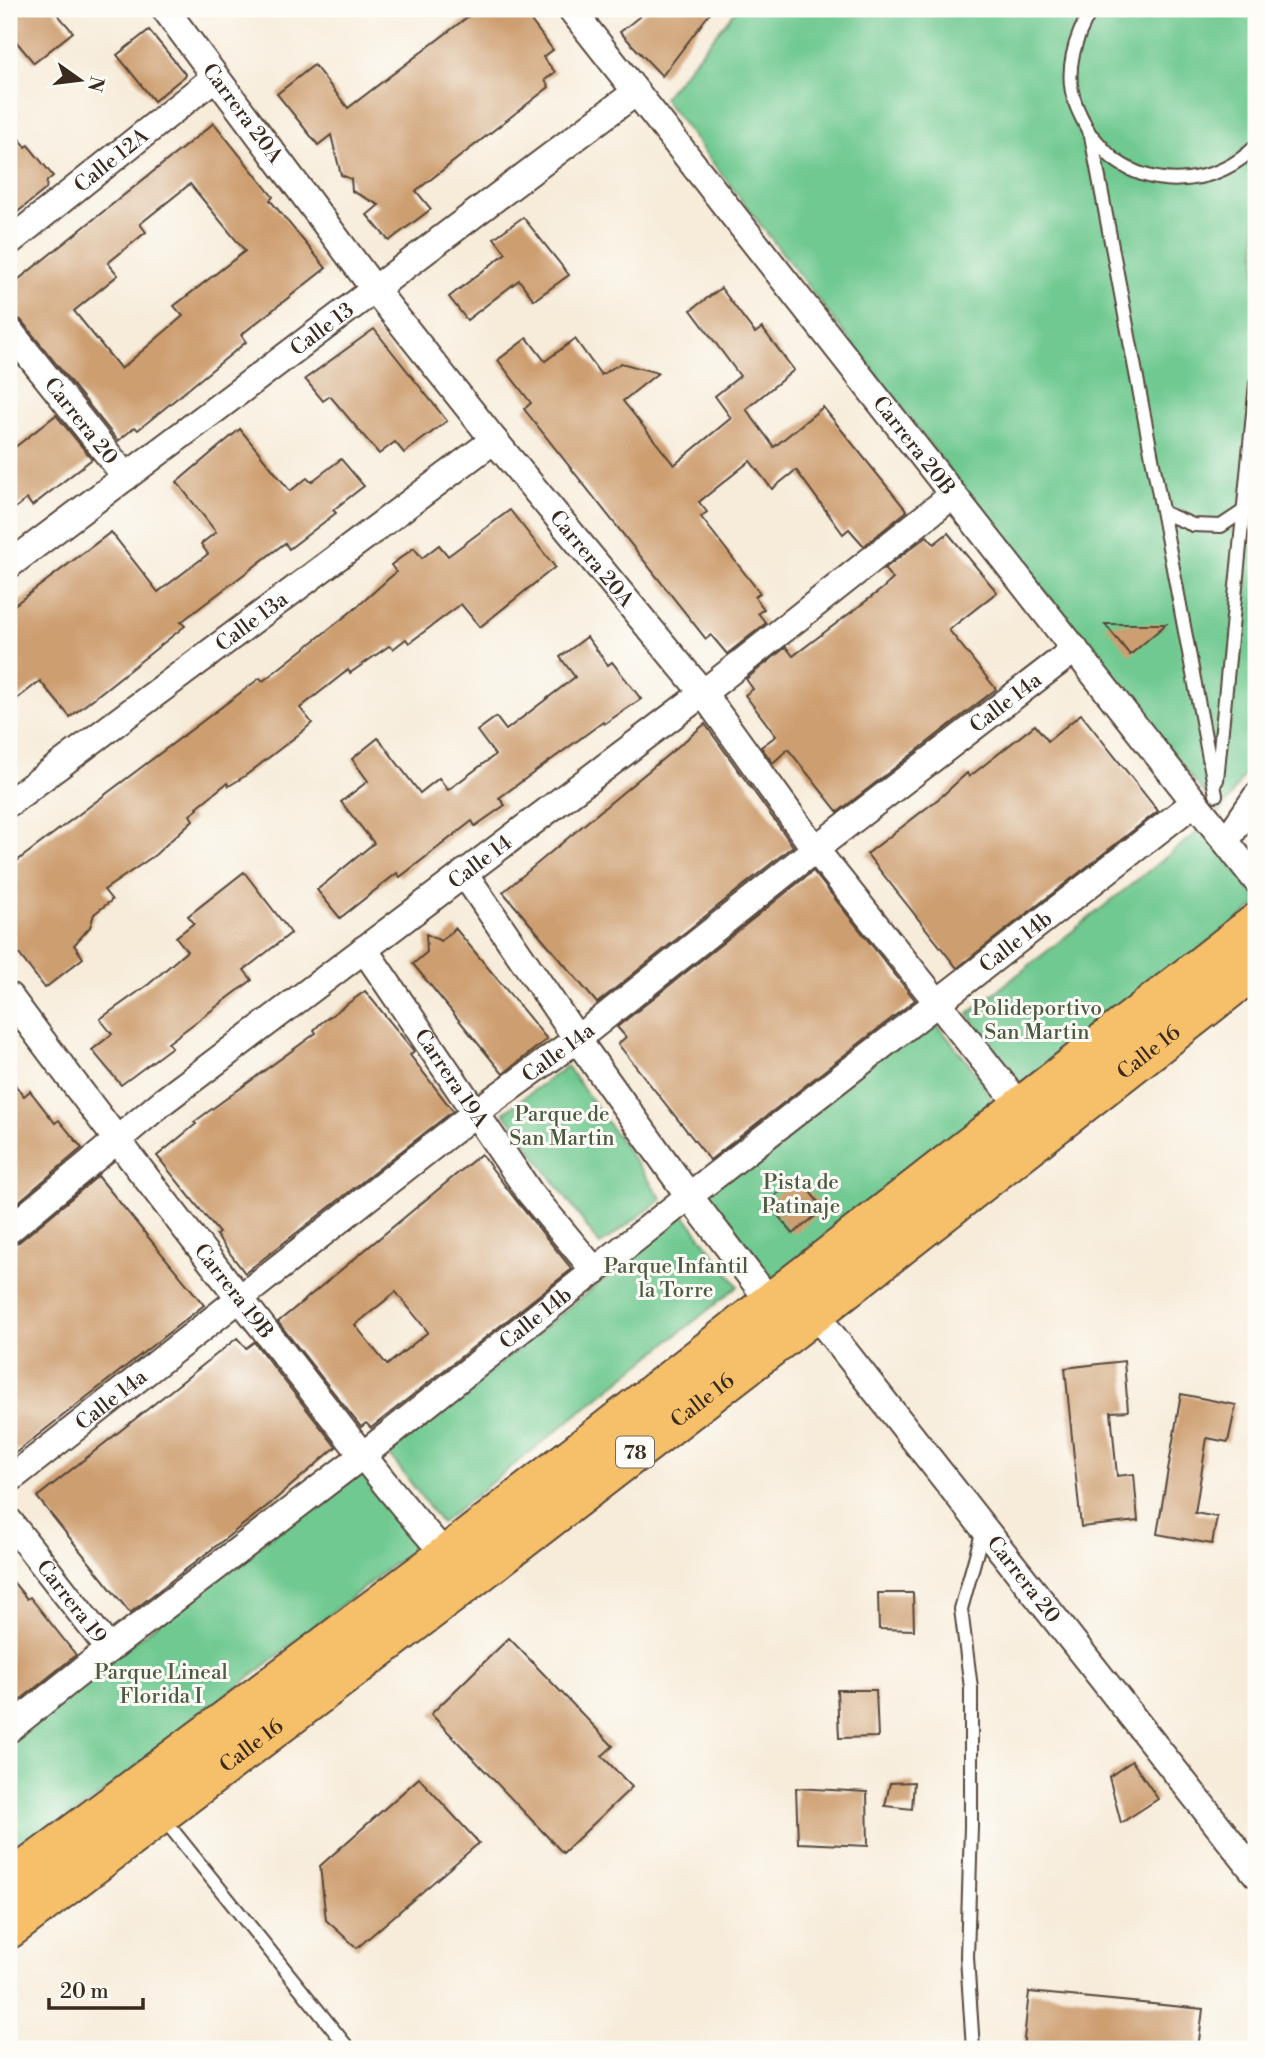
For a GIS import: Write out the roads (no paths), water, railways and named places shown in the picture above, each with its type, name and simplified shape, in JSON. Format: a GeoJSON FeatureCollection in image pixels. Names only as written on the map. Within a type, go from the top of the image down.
{"type":"FeatureCollection","features":[{"type":"Feature","properties":{"kind":"highway","name":"Calle 16"},"geometry":{"type":"LineString","coordinates":[[9,1929],[160,1814],[458,1567],[780,1292],[1256,923]]}},
{"type":"Feature","properties":{"kind":"highway","name":"Calle 16"},"geometry":{"type":"LineString","coordinates":[[9,1882],[804,1322],[1256,968]]}},
{"type":"Feature","properties":{"kind":"street","name":"Carrera 20A"},"geometry":{"type":"LineString","coordinates":[[165,9],[375,290],[494,440],[703,692],[816,849],[1021,1107]]}},
{"type":"Feature","properties":{"kind":"street","name":"Carrera 20B"},"geometry":{"type":"LineString","coordinates":[[571,9],[1075,649],[1206,805],[1226,841],[1256,880]]}},
{"type":"Feature","properties":{"kind":"street","name":"Calle 12A"},"geometry":{"type":"LineString","coordinates":[[9,242],[215,77]]}},
{"type":"Feature","properties":{"kind":"street","name":"Calle 13"},"geometry":{"type":"LineString","coordinates":[[9,565],[636,92]]}},
{"type":"Feature","properties":{"kind":"street","name":"Carrera 20"},"geometry":{"type":"LineString","coordinates":[[9,330],[126,477]]}},
{"type":"Feature","properties":{"kind":"street","name":"Calle 13a"},"geometry":{"type":"LineString","coordinates":[[9,803],[494,440]]}},
{"type":"Feature","properties":{"kind":"street","name":"Calle 14"},"geometry":{"type":"LineString","coordinates":[[9,1230],[165,1100],[703,692],[953,495]]}},
{"type":"Feature","properties":{"kind":"street","name":"Calle 14a"},"geometry":{"type":"LineString","coordinates":[[9,1480],[475,1114],[577,1039],[816,849],[1075,649]]}},
{"type":"Feature","properties":{"kind":"street"},"geometry":{"type":"LineString","coordinates":[[1226,841],[1256,797]]}},
{"type":"Feature","properties":{"kind":"street","name":"Calle 14b"},"geometry":{"type":"LineString","coordinates":[[9,1729],[109,1648],[363,1455],[688,1196],[1206,805]]}},
{"type":"Feature","properties":{"kind":"street"},"geometry":{"type":"LineString","coordinates":[[464,873],[688,1196],[780,1292],[804,1322]]}},
{"type":"Feature","properties":{"kind":"street","name":"Carrera 19A"},"geometry":{"type":"LineString","coordinates":[[364,949],[530,1193],[595,1270]]}},
{"type":"Feature","properties":{"kind":"street","name":"Carrera 19B"},"geometry":{"type":"LineString","coordinates":[[9,996],[117,1142],[239,1298],[363,1455],[458,1567]]}},
{"type":"Feature","properties":{"kind":"street","name":"Carrera 20"},"geometry":{"type":"LineString","coordinates":[[804,1322],[984,1526],[1256,1874]]}},
{"type":"Feature","properties":{"kind":"street","name":"Carrera 19"},"geometry":{"type":"LineString","coordinates":[[9,1521],[109,1648]]}},
{"type":"Feature","properties":{"kind":"lane"},"geometry":{"type":"LineString","coordinates":[[1092,9],[1079,29],[1070,66],[1075,103],[1091,136],[1164,513],[1206,805]]}},
{"type":"Feature","properties":{"kind":"lane"},"geometry":{"type":"LineString","coordinates":[[1091,136],[1115,160],[1145,175],[1178,181],[1212,176],[1242,160],[1256,146]]}},
{"type":"Feature","properties":{"kind":"lane"},"geometry":{"type":"LineString","coordinates":[[1206,805],[1245,510],[1256,383]]}},
{"type":"Feature","properties":{"kind":"lane"},"geometry":{"type":"LineString","coordinates":[[1164,513],[1193,525],[1221,526],[1245,510]]}},
{"type":"Feature","properties":{"kind":"lane"},"geometry":{"type":"LineString","coordinates":[[973,2049],[967,1957],[971,1688],[961,1609],[984,1526]]}},
{"type":"Feature","properties":{"kind":"lane"},"geometry":{"type":"LineString","coordinates":[[160,1814],[349,2049]]}},
{"type":"Feature","properties":{"kind":"park label","name":"Polideportivo San Martin"},"geometry":{"type":"Point","coordinates":[1037,1020]}},
{"type":"Feature","properties":{"kind":"park label","name":"Parque de San Martin"},"geometry":{"type":"Point","coordinates":[562,1126]}},
{"type":"Feature","properties":{"kind":"park label","name":"Pista de Patinaje"},"geometry":{"type":"Point","coordinates":[801,1194]}},
{"type":"Feature","properties":{"kind":"park label","name":"Parque Infantil la Torre"},"geometry":{"type":"Point","coordinates":[676,1278]}},
{"type":"Feature","properties":{"kind":"park label","name":"Parque Lineal Florida I"},"geometry":{"type":"Point","coordinates":[161,1684]}}]}
